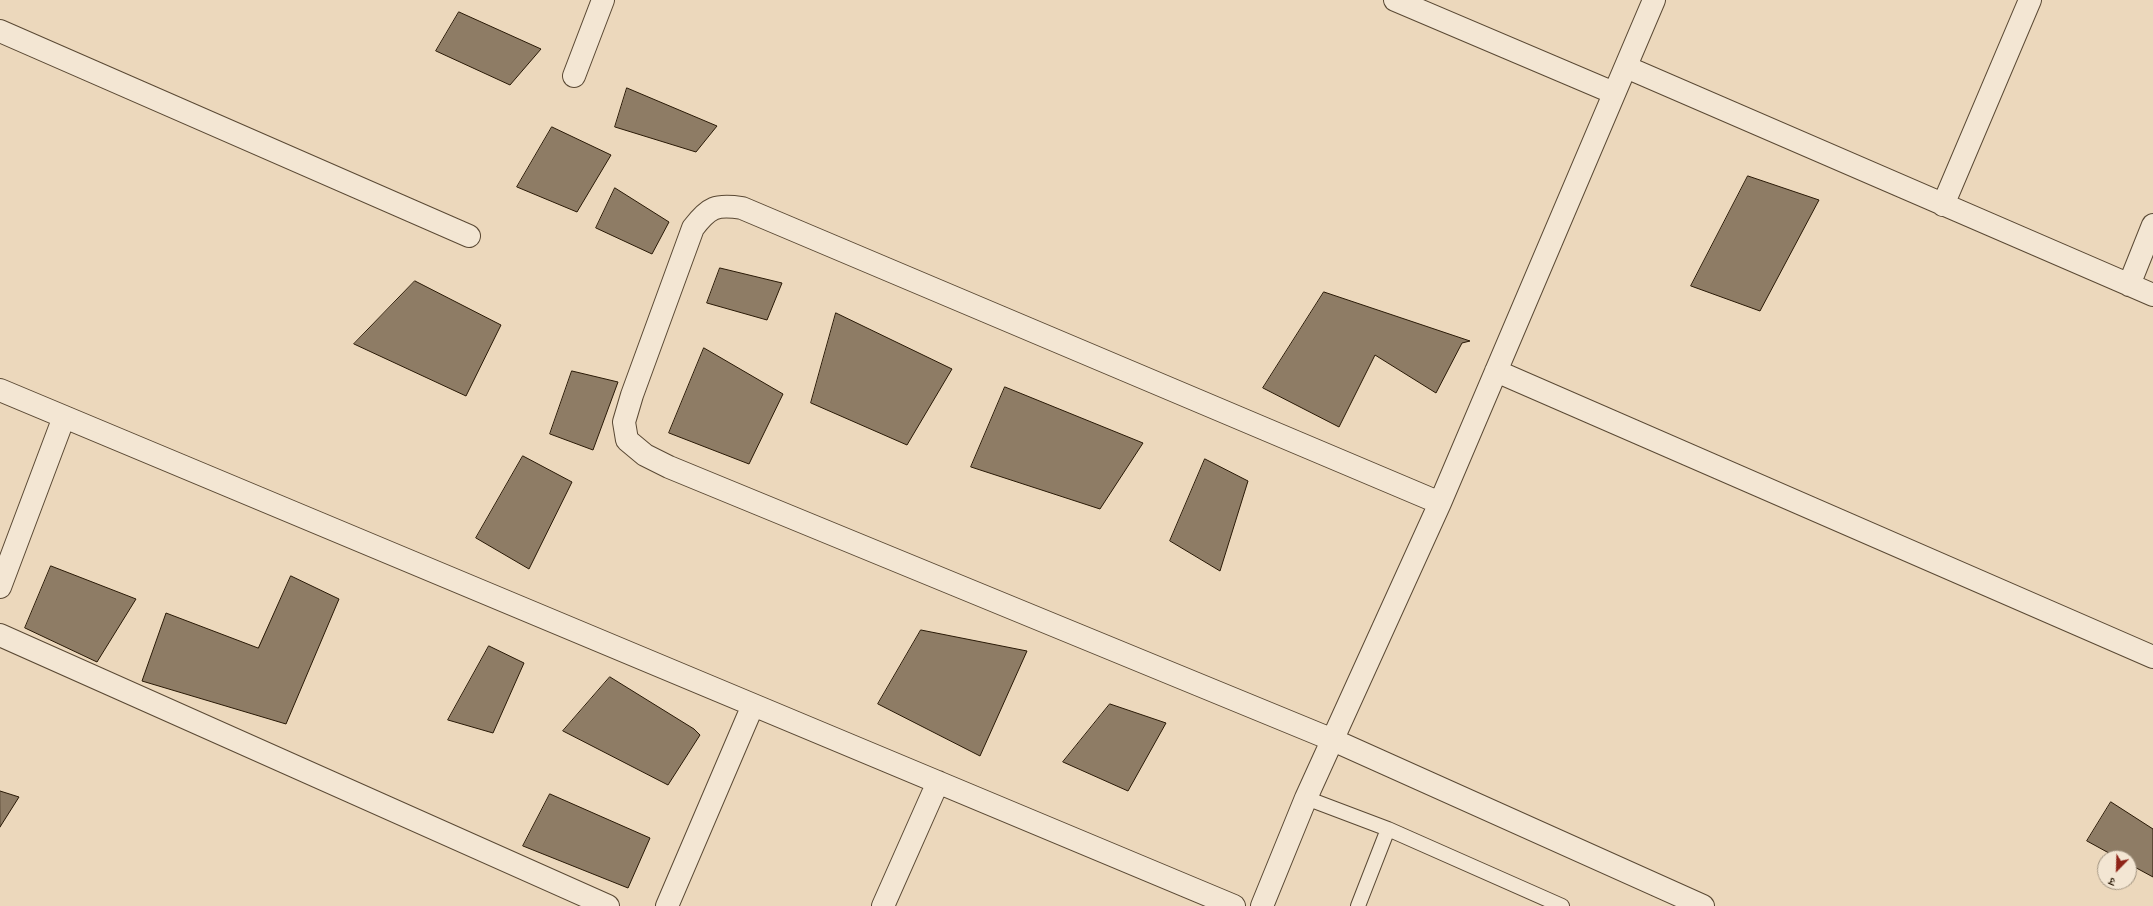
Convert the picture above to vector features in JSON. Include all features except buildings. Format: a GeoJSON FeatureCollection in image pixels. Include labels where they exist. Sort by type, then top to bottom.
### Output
{"type":"FeatureCollection","features":[{"type":"Feature","properties":{"kind":"street"},"geometry":{"type":"LineString","coordinates":[[574,76],[603,0]]}},
{"type":"Feature","properties":{"kind":"street"},"geometry":{"type":"LineString","coordinates":[[1395,0],[1614,93]]}},
{"type":"Feature","properties":{"kind":"street"},"geometry":{"type":"LineString","coordinates":[[1262,906],[1306,798],[1440,503],[1654,0]]}},
{"type":"Feature","properties":{"kind":"street"},"geometry":{"type":"LineString","coordinates":[[1943,205],[2030,0]]}},
{"type":"Feature","properties":{"kind":"street"},"geometry":{"type":"LineString","coordinates":[[0,32],[468,236]]}},
{"type":"Feature","properties":{"kind":"street"},"geometry":{"type":"LineString","coordinates":[[1626,67],[2153,295]]}},
{"type":"Feature","properties":{"kind":"street"},"geometry":{"type":"LineString","coordinates":[[1440,503],[742,208],[726,205],[714,207],[704,214],[694,228],[632,395],[624,422],[627,440],[645,455],[669,467],[1332,740],[1703,906]]}},
{"type":"Feature","properties":{"kind":"street"},"geometry":{"type":"LineString","coordinates":[[2129,285],[2153,225]]}},
{"type":"Feature","properties":{"kind":"street"},"geometry":{"type":"LineString","coordinates":[[1496,371],[2153,657]]}},
{"type":"Feature","properties":{"kind":"street"},"geometry":{"type":"LineString","coordinates":[[0,390],[1234,906]]}},
{"type":"Feature","properties":{"kind":"street"},"geometry":{"type":"LineString","coordinates":[[0,587],[64,417]]}},
{"type":"Feature","properties":{"kind":"street"},"geometry":{"type":"LineString","coordinates":[[0,635],[608,906]]}},
{"type":"Feature","properties":{"kind":"street"},"geometry":{"type":"LineString","coordinates":[[667,906],[753,705]]}},
{"type":"Feature","properties":{"kind":"street"},"geometry":{"type":"LineString","coordinates":[[883,906],[938,782]]}},
{"type":"Feature","properties":{"kind":"lane"},"geometry":{"type":"LineString","coordinates":[[1306,798],[1388,829],[1562,906]]}},
{"type":"Feature","properties":{"kind":"lane"},"geometry":{"type":"LineString","coordinates":[[1358,906],[1388,829]]}}]}
